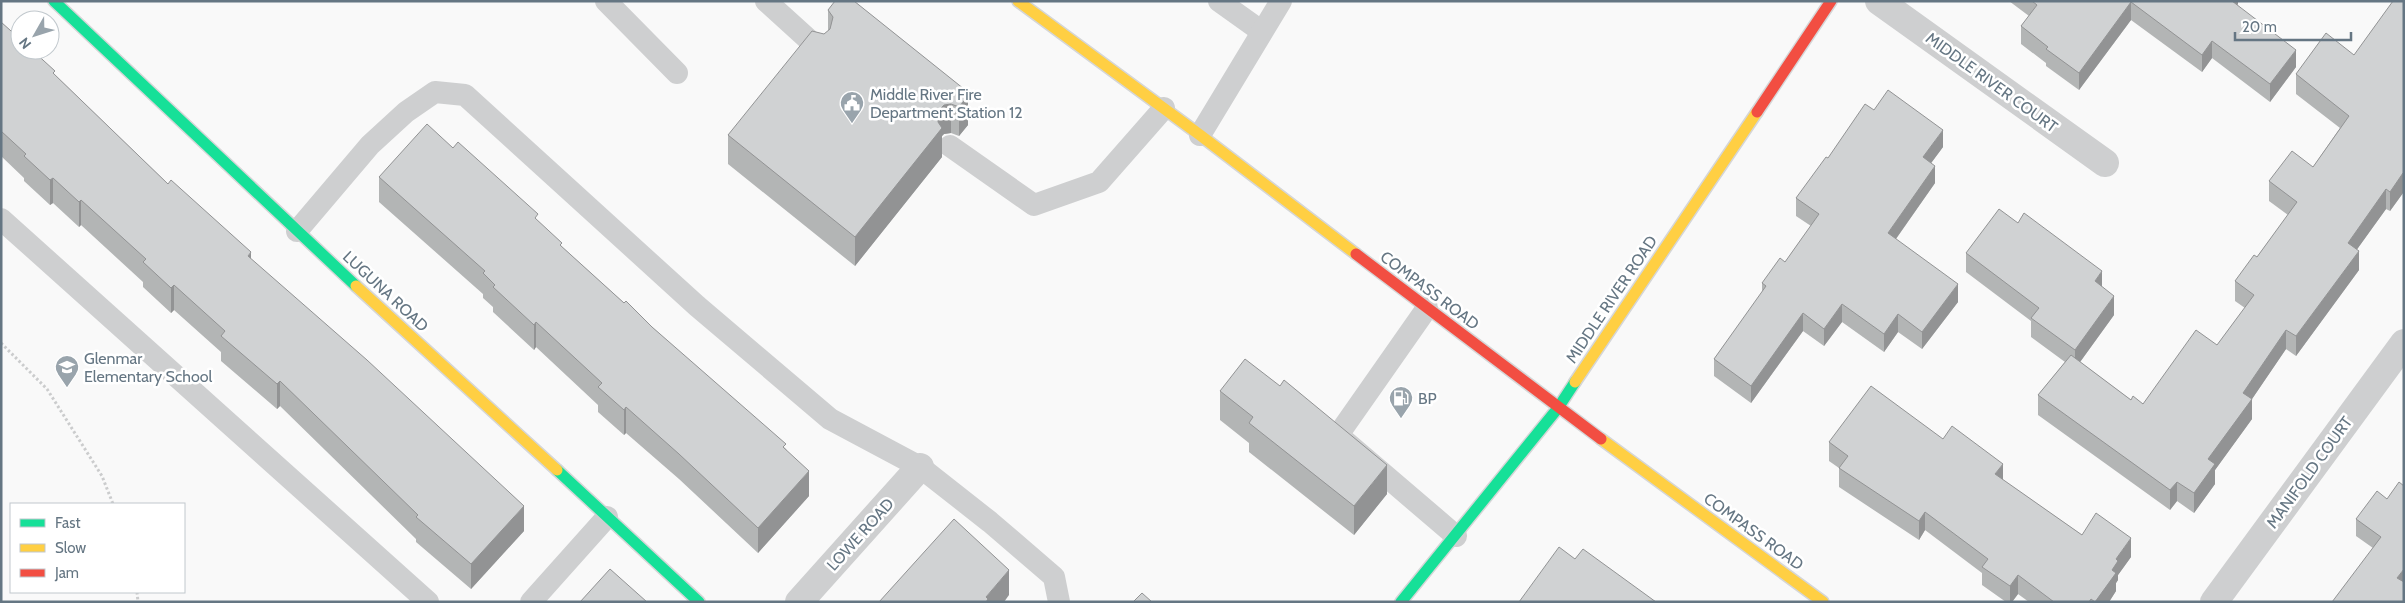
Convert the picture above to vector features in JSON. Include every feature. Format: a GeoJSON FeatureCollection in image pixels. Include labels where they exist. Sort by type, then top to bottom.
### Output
{"type":"FeatureCollection","features":[{"type":"Feature","properties":{"kind":"street","name":"LUGUNA ROAD"},"geometry":{"type":"LineString","coordinates":[[54,1],[297,231],[699,602]]}},
{"type":"Feature","properties":{"kind":"street","name":"COMPASS ROAD"},"geometry":{"type":"LineString","coordinates":[[1018,1],[1200,135],[1558,408],[1823,602]]}},
{"type":"Feature","properties":{"kind":"street","name":"MIDDLE RIVER ROAD"},"geometry":{"type":"LineString","coordinates":[[1401,602],[1558,408],[1831,1]]}},
{"type":"Feature","properties":{"kind":"street","name":"MIDDLE RIVER COURT"},"geometry":{"type":"LineString","coordinates":[[1879,1],[2105,164]]}},
{"type":"Feature","properties":{"kind":"street","name":"MANIFOLD COURT"},"geometry":{"type":"LineString","coordinates":[[2214,602],[2404,343]]}},
{"type":"Feature","properties":{"kind":"street","name":"LOWE ROAD"},"geometry":{"type":"LineString","coordinates":[[799,602],[920,467]]}},
{"type":"Feature","properties":{"kind":"lane"},"geometry":{"type":"LineString","coordinates":[[606,1],[677,73]]}},
{"type":"Feature","properties":{"kind":"lane"},"geometry":{"type":"LineString","coordinates":[[766,1],[820,50]]}},
{"type":"Feature","properties":{"kind":"lane"},"geometry":{"type":"LineString","coordinates":[[1219,1],[1261,31]]}},
{"type":"Feature","properties":{"kind":"lane"},"geometry":{"type":"LineString","coordinates":[[1200,135],[1261,31],[1281,1]]}},
{"type":"Feature","properties":{"kind":"lane"},"geometry":{"type":"LineString","coordinates":[[297,231],[370,145],[406,112],[435,92],[465,95],[697,306],[830,419],[920,467],[1054,577],[1059,602]]}},
{"type":"Feature","properties":{"kind":"lane"},"geometry":{"type":"LineString","coordinates":[[950,146],[1034,205],[1099,182],[1164,108]]}},
{"type":"Feature","properties":{"kind":"lane"},"geometry":{"type":"LineString","coordinates":[[1,219],[428,602]]}},
{"type":"Feature","properties":{"kind":"lane"},"geometry":{"type":"LineString","coordinates":[[1427,308],[1338,435],[1456,536]]}},
{"type":"Feature","properties":{"kind":"lane"},"geometry":{"type":"LineString","coordinates":[[531,602],[607,517]]}},
{"type":"Feature","properties":{"kind":"path"},"geometry":{"type":"LineString","coordinates":[[1,343],[47,389],[102,476],[113,503]]}},
{"type":"Feature","properties":{"kind":"building"},"geometry":{"type":"Polygon","coordinates":[[[835,1],[854,1],[964,89],[961,92],[968,96],[959,107],[951,104],[944,105],[939,110],[938,122],[942,128],[855,237],[728,135],[812,31],[824,34],[830,29],[833,17],[828,10],[835,1]]]}},
{"type":"Feature","properties":{"kind":"building"},"geometry":{"type":"Polygon","coordinates":[[[2032,1],[2232,1],[2296,50],[2270,84],[2212,41],[2202,55],[2131,2],[2079,73],[2046,49],[2048,47],[2021,26],[2037,5],[2032,1]]]}},
{"type":"Feature","properties":{"kind":"building"},"geometry":{"type":"Polygon","coordinates":[[[2393,1],[2404,1],[2404,174],[2390,192],[2386,189],[2348,243],[2359,251],[2296,336],[2286,330],[2243,393],[2252,399],[2208,459],[2215,464],[2194,493],[2177,482],[2170,490],[2038,395],[2071,355],[2131,400],[2133,396],[2143,404],[2196,330],[2217,345],[2254,295],[2235,281],[2254,255],[2257,257],[2297,202],[2269,181],[2292,151],[2313,167],[2349,116],[2296,74],[2326,33],[2354,55],[2393,1]]]}},
{"type":"Feature","properties":{"kind":"building"},"geometry":{"type":"Polygon","coordinates":[[[1,22],[10,30],[10,60],[43,60],[55,71],[53,73],[168,184],[171,180],[251,252],[248,256],[367,360],[524,506],[471,564],[416,517],[418,515],[280,381],[277,384],[221,336],[225,331],[174,285],[171,288],[143,262],[146,259],[81,200],[79,202],[53,178],[50,180],[1,131],[1,22]]]}},
{"type":"Feature","properties":{"kind":"building"},"geometry":{"type":"Polygon","coordinates":[[[1888,90],[1943,130],[1923,157],[1935,166],[1888,233],[1958,284],[1922,332],[1898,314],[1884,334],[1842,304],[1824,329],[1803,313],[1751,386],[1714,359],[1766,286],[1762,283],[1780,258],[1785,262],[1819,214],[1796,198],[1826,157],[1828,158],[1865,104],[1874,110],[1888,90]]]}},
{"type":"Feature","properties":{"kind":"building"},"geometry":{"type":"Polygon","coordinates":[[[427,124],[453,148],[458,142],[538,214],[535,218],[562,243],[560,245],[624,303],[626,301],[652,327],[786,444],[783,447],[809,471],[758,528],[626,407],[624,410],[598,387],[602,383],[536,322],[534,325],[493,287],[495,285],[483,273],[485,271],[379,177],[427,124]]]}},
{"type":"Feature","properties":{"kind":"building"},"geometry":{"type":"Polygon","coordinates":[[[1999,209],[2018,223],[2024,213],[2102,271],[2095,281],[2114,296],[2075,350],[2031,318],[2039,308],[1966,253],[1999,209]]]}},
{"type":"Feature","properties":{"kind":"building"},"geometry":{"type":"Polygon","coordinates":[[[1245,359],[1280,386],[1284,380],[1387,465],[1354,506],[1249,423],[1253,417],[1220,391],[1245,359]]]}},
{"type":"Feature","properties":{"kind":"building"},"geometry":{"type":"Polygon","coordinates":[[[1871,386],[1943,439],[1952,426],[2003,464],[1995,474],[2082,535],[2096,513],[2131,538],[2116,559],[2118,561],[2112,570],[2116,573],[2095,602],[2091,599],[2089,602],[2054,602],[2018,575],[2010,586],[1982,567],[1988,559],[1925,512],[1919,521],[1839,468],[1848,456],[1829,442],[1871,386]]]}},
{"type":"Feature","properties":{"kind":"building"},"geometry":{"type":"Polygon","coordinates":[[[2399,482],[2404,486],[2404,569],[2397,578],[2404,582],[2404,602],[2332,602],[2381,537],[2356,519],[2377,491],[2387,499],[2399,482]]]}},
{"type":"Feature","properties":{"kind":"building"},"geometry":{"type":"Polygon","coordinates":[[[954,519],[1009,570],[986,597],[988,599],[986,602],[879,602],[954,519]]]}},
{"type":"Feature","properties":{"kind":"building"},"geometry":{"type":"Polygon","coordinates":[[[1559,547],[1575,559],[1583,549],[1656,602],[1519,602],[1559,547]]]}},
{"type":"Feature","properties":{"kind":"building"},"geometry":{"type":"Polygon","coordinates":[[[610,569],[647,602],[580,602],[610,569]]]}},
{"type":"Feature","properties":{"kind":"building"},"geometry":{"type":"Polygon","coordinates":[[[1142,593],[1152,602],[1133,602],[1142,593]]]}},
{"type":"Feature","properties":{"kind":"traffic: fast"},"geometry":{"type":"LineString","coordinates":[[54,1],[356,286]]}},
{"type":"Feature","properties":{"kind":"traffic: fast"},"geometry":{"type":"LineString","coordinates":[[1401,602],[1558,408],[1575,382]]}},
{"type":"Feature","properties":{"kind":"traffic: fast"},"geometry":{"type":"LineString","coordinates":[[557,470],[699,602]]}},
{"type":"Feature","properties":{"kind":"traffic: slow"},"geometry":{"type":"LineString","coordinates":[[1018,1],[1200,135],[1356,254]]}},
{"type":"Feature","properties":{"kind":"traffic: slow"},"geometry":{"type":"LineString","coordinates":[[1575,382],[1757,112]]}},
{"type":"Feature","properties":{"kind":"traffic: slow"},"geometry":{"type":"LineString","coordinates":[[356,286],[557,470]]}},
{"type":"Feature","properties":{"kind":"traffic: slow"},"geometry":{"type":"LineString","coordinates":[[1601,439],[1823,602]]}},
{"type":"Feature","properties":{"kind":"traffic: jam"},"geometry":{"type":"LineString","coordinates":[[1757,112],[1831,1]]}},
{"type":"Feature","properties":{"kind":"traffic: jam"},"geometry":{"type":"LineString","coordinates":[[1356,254],[1601,439]]}},
{"type":"Feature","properties":{"kind":"place","name":"Middle River Fire Department Station 12"},"geometry":{"type":"Point","coordinates":[852,124]}},
{"type":"Feature","properties":{"kind":"place","name":"Glenmar Elementary School"},"geometry":{"type":"Point","coordinates":[67,388]}},
{"type":"Feature","properties":{"kind":"place","name":"BP"},"geometry":{"type":"Point","coordinates":[1401,419]}}]}
